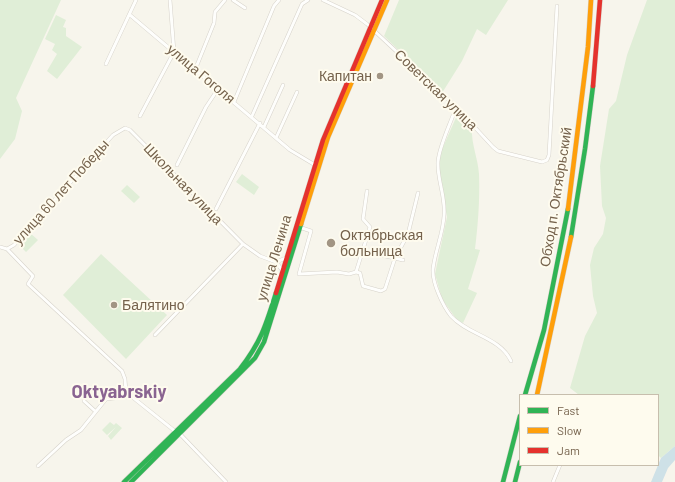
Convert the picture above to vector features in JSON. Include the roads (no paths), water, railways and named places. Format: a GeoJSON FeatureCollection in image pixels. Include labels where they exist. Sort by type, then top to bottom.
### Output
{"type":"FeatureCollection","features":[{"type":"Feature","properties":{"kind":"main road","name":"улица Ленина"},"geometry":{"type":"LineString","coordinates":[[124,482],[245,369],[259,352],[269,331],[299,227],[328,137],[372,29],[382,0]]}},
{"type":"Feature","properties":{"kind":"main road","name":"улица Ленина"},"geometry":{"type":"LineString","coordinates":[[131,482],[240,369],[251,355],[264,330],[315,165],[334,111],[387,0]]}},
{"type":"Feature","properties":{"kind":"main road","name":"Обход п. Октябрьский"},"geometry":{"type":"LineString","coordinates":[[525,394],[544,330],[571,192],[588,47],[591,0]]}},
{"type":"Feature","properties":{"kind":"main road","name":"Обход п. Октябрьский"},"geometry":{"type":"LineString","coordinates":[[537,394],[553,332],[579,195],[598,44],[600,0]]}},
{"type":"Feature","properties":{"kind":"main road"},"geometry":{"type":"LineString","coordinates":[[503,482],[519,420]]}},
{"type":"Feature","properties":{"kind":"main road"},"geometry":{"type":"LineString","coordinates":[[515,482],[519,466]]}},
{"type":"Feature","properties":{"kind":"street"},"geometry":{"type":"LineString","coordinates":[[106,64],[136,0]]}},
{"type":"Feature","properties":{"kind":"street"},"geometry":{"type":"LineString","coordinates":[[140,116],[174,52],[170,0]]}},
{"type":"Feature","properties":{"kind":"street"},"geometry":{"type":"LineString","coordinates":[[196,70],[214,23],[215,12],[225,0]]}},
{"type":"Feature","properties":{"kind":"street"},"geometry":{"type":"LineString","coordinates":[[233,0],[245,8]]}},
{"type":"Feature","properties":{"kind":"street"},"geometry":{"type":"LineString","coordinates":[[234,102],[274,6],[279,0]]}},
{"type":"Feature","properties":{"kind":"street"},"geometry":{"type":"LineString","coordinates":[[252,116],[301,2],[308,0]]}},
{"type":"Feature","properties":{"kind":"street","name":"Советская улица"},"geometry":{"type":"LineString","coordinates":[[323,0],[354,15],[372,29],[456,107],[498,151],[536,161],[545,160],[548,158],[557,6]]}},
{"type":"Feature","properties":{"kind":"street","name":"улица Гоголя"},"geometry":{"type":"LineString","coordinates":[[130,15],[252,116],[276,138],[299,156],[315,165]]}},
{"type":"Feature","properties":{"kind":"street"},"geometry":{"type":"LineString","coordinates":[[264,127],[283,86]]}},
{"type":"Feature","properties":{"kind":"street"},"geometry":{"type":"LineString","coordinates":[[177,165],[206,107],[218,89]]}},
{"type":"Feature","properties":{"kind":"street"},"geometry":{"type":"LineString","coordinates":[[276,138],[297,92]]}},
{"type":"Feature","properties":{"kind":"street"},"geometry":{"type":"LineString","coordinates":[[456,107],[438,156],[438,169],[444,214],[433,271],[434,276],[444,306],[460,325],[492,342],[506,352],[511,360]]}},
{"type":"Feature","properties":{"kind":"street"},"geometry":{"type":"LineString","coordinates":[[216,209],[260,123]]}},
{"type":"Feature","properties":{"kind":"street","name":"Школьная улица"},"geometry":{"type":"LineString","coordinates":[[121,129],[130,130],[242,244],[260,256],[276,262]]}},
{"type":"Feature","properties":{"kind":"street","name":"улица 60 лет Победы"},"geometry":{"type":"LineString","coordinates":[[0,247],[7,249],[14,245],[113,135],[121,129]]}},
{"type":"Feature","properties":{"kind":"street"},"geometry":{"type":"LineString","coordinates":[[356,272],[370,227],[363,219],[367,191]]}},
{"type":"Feature","properties":{"kind":"street"},"geometry":{"type":"LineString","coordinates":[[299,227],[311,231],[299,274],[337,272],[349,274],[356,272],[360,273],[363,286],[384,291],[395,258],[408,234],[418,193]]}},
{"type":"Feature","properties":{"kind":"street"},"geometry":{"type":"LineString","coordinates":[[155,336],[242,244]]}},
{"type":"Feature","properties":{"kind":"street"},"geometry":{"type":"LineString","coordinates":[[7,249],[33,276],[28,284],[122,371],[125,379],[126,392],[178,433],[226,482]]}},
{"type":"Feature","properties":{"kind":"street"},"geometry":{"type":"LineString","coordinates":[[363,251],[403,260]]}},
{"type":"Feature","properties":{"kind":"street"},"geometry":{"type":"LineString","coordinates":[[282,271],[276,262],[286,258]]}},
{"type":"Feature","properties":{"kind":"street"},"geometry":{"type":"LineString","coordinates":[[38,466],[66,440],[81,430],[106,399],[115,398],[126,392]]}},
{"type":"Feature","properties":{"kind":"street"},"geometry":{"type":"LineString","coordinates":[[84,401],[95,411]]}},
{"type":"Feature","properties":{"kind":"street"},"geometry":{"type":"LineString","coordinates":[[553,482],[560,466]]}},
{"type":"Feature","properties":{"kind":"street"},"geometry":{"type":"LineString","coordinates":[[218,482],[222,478]]}},
{"type":"Feature","properties":{"kind":"place","name":"Капитан"},"geometry":{"type":"Point","coordinates":[380,76]}},
{"type":"Feature","properties":{"kind":"place","name":"Октябрьская больница"},"geometry":{"type":"Point","coordinates":[331,243]}},
{"type":"Feature","properties":{"kind":"place","name":"Балятино"},"geometry":{"type":"Point","coordinates":[114,305]}},
{"type":"Feature","properties":{"kind":"district","name":"Oktyabrskiy"},"geometry":{"type":"Point","coordinates":[119,392]}}]}
